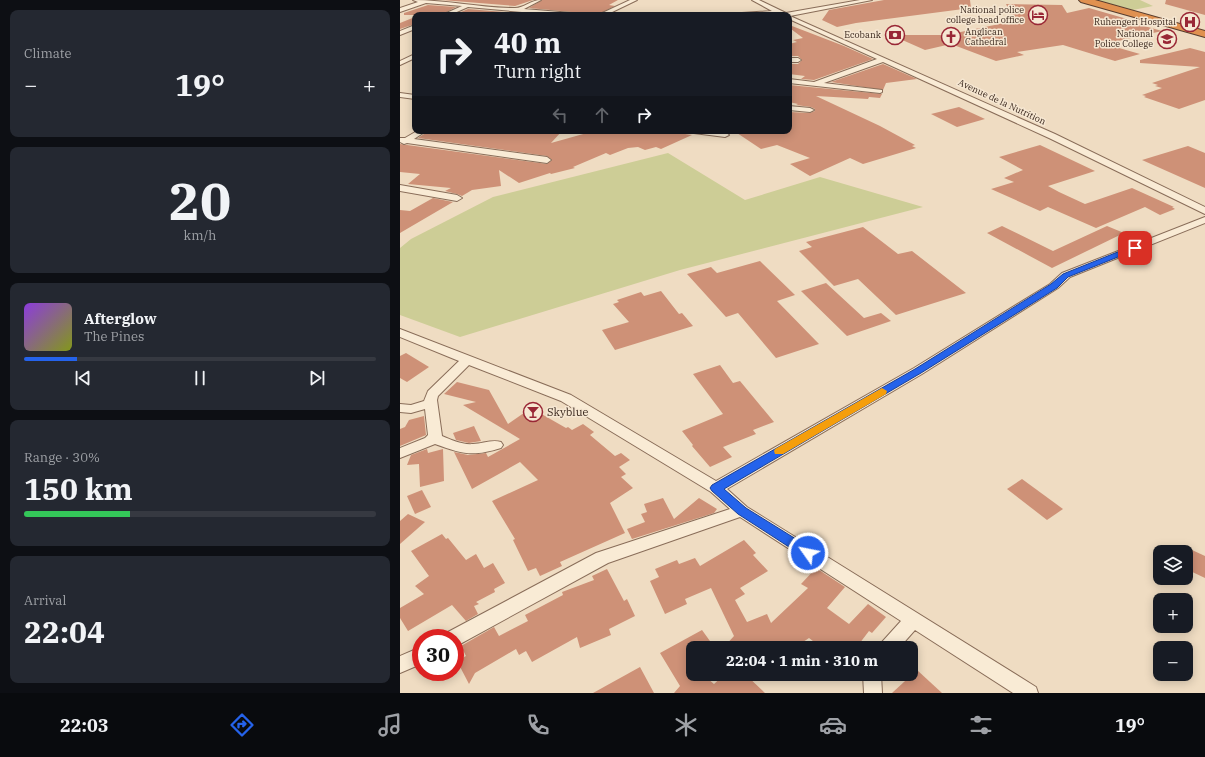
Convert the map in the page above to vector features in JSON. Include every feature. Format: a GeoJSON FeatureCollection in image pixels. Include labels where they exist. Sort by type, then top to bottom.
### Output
{"type":"FeatureCollection","features":[{"type":"Feature","properties":{"kind":"highway"},"geometry":{"type":"LineString","coordinates":[[1084,0],[1205,34]]}},
{"type":"Feature","properties":{"kind":"street"},"geometry":{"type":"LineString","coordinates":[[416,0],[528,12]]}},
{"type":"Feature","properties":{"kind":"street"},"geometry":{"type":"LineString","coordinates":[[400,10],[425,0]]}},
{"type":"Feature","properties":{"kind":"street"},"geometry":{"type":"LineString","coordinates":[[452,12],[482,0]]}},
{"type":"Feature","properties":{"kind":"street"},"geometry":{"type":"LineString","coordinates":[[514,11],[538,0]]}},
{"type":"Feature","properties":{"kind":"street"},"geometry":{"type":"LineString","coordinates":[[608,12],[634,0]]}},
{"type":"Feature","properties":{"kind":"street"},"geometry":{"type":"LineString","coordinates":[[755,0],[778,12]]}},
{"type":"Feature","properties":{"kind":"street"},"geometry":{"type":"LineString","coordinates":[[792,14],[869,0]]}},
{"type":"Feature","properties":{"kind":"street","name":"Avenue de la Nutrition"},"geometry":{"type":"LineString","coordinates":[[792,18],[1052,136],[1205,211]]}},
{"type":"Feature","properties":{"kind":"street"},"geometry":{"type":"LineString","coordinates":[[400,33],[412,28]]}},
{"type":"Feature","properties":{"kind":"street"},"geometry":{"type":"LineString","coordinates":[[400,63],[412,57]]}},
{"type":"Feature","properties":{"kind":"street"},"geometry":{"type":"LineString","coordinates":[[814,84],[884,59]]}},
{"type":"Feature","properties":{"kind":"street"},"geometry":{"type":"LineString","coordinates":[[792,60],[798,60]]}},
{"type":"Feature","properties":{"kind":"street"},"geometry":{"type":"LineString","coordinates":[[792,81],[880,91]]}},
{"type":"Feature","properties":{"kind":"street"},"geometry":{"type":"LineString","coordinates":[[400,95],[412,97]]}},
{"type":"Feature","properties":{"kind":"street"},"geometry":{"type":"LineString","coordinates":[[792,108],[810,110]]}},
{"type":"Feature","properties":{"kind":"street"},"geometry":{"type":"LineString","coordinates":[[402,142],[417,134]]}},
{"type":"Feature","properties":{"kind":"street"},"geometry":{"type":"LineString","coordinates":[[717,134],[725,135]]}},
{"type":"Feature","properties":{"kind":"street"},"geometry":{"type":"LineString","coordinates":[[402,142],[547,160]]}},
{"type":"Feature","properties":{"kind":"street"},"geometry":{"type":"LineString","coordinates":[[400,188],[458,198]]}},
{"type":"Feature","properties":{"kind":"street"},"geometry":{"type":"LineString","coordinates":[[716,488],[918,371],[1054,286],[1066,276],[1205,220]]}},
{"type":"Feature","properties":{"kind":"street"},"geometry":{"type":"LineString","coordinates":[[400,332],[566,398],[716,488],[742,511],[1029,693]]}},
{"type":"Feature","properties":{"kind":"street"},"geometry":{"type":"LineString","coordinates":[[400,453],[430,441],[436,436],[430,404],[433,394],[468,359]]}},
{"type":"Feature","properties":{"kind":"street"},"geometry":{"type":"LineString","coordinates":[[400,408],[411,409],[430,404]]}},
{"type":"Feature","properties":{"kind":"street"},"geometry":{"type":"LineString","coordinates":[[433,438],[461,449],[477,450],[496,445]]}},
{"type":"Feature","properties":{"kind":"street"},"geometry":{"type":"LineString","coordinates":[[464,633],[602,558],[742,511]]}},
{"type":"Feature","properties":{"kind":"street"},"geometry":{"type":"LineString","coordinates":[[894,641],[912,620]]}},
{"type":"Feature","properties":{"kind":"street"},"geometry":{"type":"LineString","coordinates":[[400,665],[412,659]]}},
{"type":"Feature","properties":{"kind":"street"},"geometry":{"type":"LineString","coordinates":[[872,681],[873,693]]}},
{"type":"Feature","properties":{"kind":"green space"},"geometry":{"type":"Polygon","coordinates":[[[1097,0],[1140,0],[1153,6],[1133,10],[1097,0]]]}},
{"type":"Feature","properties":{"kind":"green space"},"geometry":{"type":"Polygon","coordinates":[[[668,153],[745,200],[820,177],[923,207],[680,270],[460,337],[400,315],[400,248],[411,239],[493,197],[668,153]]]}},
{"type":"Feature","properties":{"kind":"building"},"geometry":{"type":"Polygon","coordinates":[[[442,0],[533,0],[515,6],[442,0]]]}},
{"type":"Feature","properties":{"kind":"building"},"geometry":{"type":"Polygon","coordinates":[[[542,0],[618,0],[609,5],[615,6],[603,12],[572,12],[529,8],[542,0]]]}},
{"type":"Feature","properties":{"kind":"building"},"geometry":{"type":"Polygon","coordinates":[[[884,0],[970,0],[971,8],[856,23],[837,27],[822,20],[829,10],[884,0]]]}},
{"type":"Feature","properties":{"kind":"building"},"geometry":{"type":"Polygon","coordinates":[[[1166,0],[1205,0],[1205,15],[1165,4],[1166,0]]]}},
{"type":"Feature","properties":{"kind":"building"},"geometry":{"type":"Polygon","coordinates":[[[1006,4],[1062,5],[1067,13],[1089,8],[1127,19],[1123,20],[1162,31],[1105,44],[1140,54],[1115,61],[1063,45],[1017,52],[1024,55],[996,61],[951,44],[925,50],[891,35],[946,35],[1014,21],[1006,4]]]}},
{"type":"Feature","properties":{"kind":"building"},"geometry":{"type":"Polygon","coordinates":[[[428,5],[456,7],[447,12],[412,12],[412,15],[404,15],[404,13],[428,5]]]}},
{"type":"Feature","properties":{"kind":"building"},"geometry":{"type":"Polygon","coordinates":[[[468,9],[504,12],[461,12],[468,9]]]}},
{"type":"Feature","properties":{"kind":"building"},"geometry":{"type":"Polygon","coordinates":[[[412,18],[412,25],[400,29],[400,23],[412,18]]]}},
{"type":"Feature","properties":{"kind":"building"},"geometry":{"type":"Polygon","coordinates":[[[792,26],[873,59],[814,80],[801,79],[805,76],[792,74],[792,64],[798,64],[802,60],[798,56],[792,56],[792,43],[797,42],[793,40],[803,38],[792,30],[792,26]]]}},
{"type":"Feature","properties":{"kind":"building"},"geometry":{"type":"Polygon","coordinates":[[[1190,48],[1205,52],[1205,100],[1179,109],[1144,97],[1146,96],[1142,95],[1162,88],[1155,86],[1158,85],[1152,83],[1200,67],[1140,63],[1140,60],[1190,48]]]}},
{"type":"Feature","properties":{"kind":"building"},"geometry":{"type":"Polygon","coordinates":[[[883,64],[917,79],[886,83],[883,90],[831,82],[883,64]]]}},
{"type":"Feature","properties":{"kind":"building"},"geometry":{"type":"Polygon","coordinates":[[[792,85],[882,94],[880,98],[869,97],[868,99],[816,96],[880,126],[915,145],[912,146],[916,148],[863,164],[850,158],[810,176],[790,164],[810,158],[777,145],[761,149],[738,134],[792,134],[792,112],[810,113],[815,111],[815,109],[811,107],[796,105],[798,104],[792,103],[792,85]]]}},
{"type":"Feature","properties":{"kind":"building"},"geometry":{"type":"Polygon","coordinates":[[[959,107],[985,119],[957,127],[931,114],[959,107]]]}},
{"type":"Feature","properties":{"kind":"building"},"geometry":{"type":"Polygon","coordinates":[[[424,134],[559,134],[551,143],[583,134],[692,135],[661,149],[656,147],[645,150],[638,147],[628,148],[610,155],[606,153],[573,167],[575,168],[550,173],[519,183],[499,170],[501,186],[472,190],[462,196],[445,191],[451,188],[408,184],[420,174],[400,172],[400,144],[547,164],[552,160],[547,156],[418,138],[424,134]]]}},
{"type":"Feature","properties":{"kind":"building"},"geometry":{"type":"Polygon","coordinates":[[[1040,145],[1095,171],[1048,186],[1059,192],[1085,204],[1132,188],[1174,207],[1172,207],[1175,209],[1160,215],[1145,207],[1096,228],[1048,207],[1040,211],[991,189],[1014,182],[1004,178],[1023,170],[999,157],[1040,145]]]}},
{"type":"Feature","properties":{"kind":"building"},"geometry":{"type":"Polygon","coordinates":[[[1188,146],[1205,153],[1205,188],[1142,160],[1188,146]]]}},
{"type":"Feature","properties":{"kind":"building"},"geometry":{"type":"Polygon","coordinates":[[[433,198],[453,202],[400,233],[400,210],[410,211],[433,198]]]}},
{"type":"Feature","properties":{"kind":"building"},"geometry":{"type":"Polygon","coordinates":[[[1002,226],[1053,251],[1107,226],[1124,233],[1052,268],[987,233],[1002,226]]]}},
{"type":"Feature","properties":{"kind":"building"},"geometry":{"type":"Polygon","coordinates":[[[863,227],[898,254],[912,251],[966,293],[896,315],[858,279],[834,286],[799,251],[812,247],[806,242],[863,227]]]}},
{"type":"Feature","properties":{"kind":"building"},"geometry":{"type":"Polygon","coordinates":[[[760,261],[795,295],[777,301],[819,344],[776,358],[738,313],[726,317],[687,274],[711,267],[717,273],[760,261]]]}},
{"type":"Feature","properties":{"kind":"building"},"geometry":{"type":"Polygon","coordinates":[[[826,283],[864,318],[881,313],[891,321],[847,336],[801,291],[826,283]]]}},
{"type":"Feature","properties":{"kind":"building"},"geometry":{"type":"Polygon","coordinates":[[[661,291],[679,314],[682,313],[693,326],[615,350],[602,330],[629,322],[613,304],[619,302],[617,300],[641,292],[644,296],[661,291]]]}},
{"type":"Feature","properties":{"kind":"building"},"geometry":{"type":"Polygon","coordinates":[[[406,353],[429,367],[407,382],[400,378],[400,356],[406,353]]]}},
{"type":"Feature","properties":{"kind":"building"},"geometry":{"type":"Polygon","coordinates":[[[720,365],[733,383],[740,381],[774,422],[753,430],[756,434],[723,447],[732,457],[710,467],[692,446],[693,445],[682,431],[723,414],[693,374],[720,365]]]}},
{"type":"Feature","properties":{"kind":"building"},"geometry":{"type":"Polygon","coordinates":[[[457,382],[489,390],[508,424],[531,408],[572,430],[583,424],[594,432],[590,435],[615,456],[621,453],[630,460],[619,467],[626,474],[621,477],[633,488],[610,503],[625,533],[560,562],[562,566],[540,576],[536,568],[528,571],[513,540],[515,539],[492,501],[538,480],[520,462],[472,489],[454,452],[468,455],[486,453],[488,457],[520,439],[463,405],[476,402],[444,394],[457,382]]]}},
{"type":"Feature","properties":{"kind":"building"},"geometry":{"type":"Polygon","coordinates":[[[424,416],[426,435],[400,446],[400,429],[405,427],[409,420],[424,416]]]}},
{"type":"Feature","properties":{"kind":"building"},"geometry":{"type":"Polygon","coordinates":[[[474,426],[481,441],[469,443],[456,440],[453,433],[474,426]]]}},
{"type":"Feature","properties":{"kind":"building"},"geometry":{"type":"Polygon","coordinates":[[[427,449],[428,453],[443,449],[444,481],[420,487],[419,464],[407,465],[411,455],[427,449]]]}},
{"type":"Feature","properties":{"kind":"building"},"geometry":{"type":"Polygon","coordinates":[[[1022,479],[1063,509],[1047,520],[1007,489],[1022,479]]]}},
{"type":"Feature","properties":{"kind":"building"},"geometry":{"type":"Polygon","coordinates":[[[422,490],[431,507],[415,514],[407,496],[422,490]]]}},
{"type":"Feature","properties":{"kind":"building"},"geometry":{"type":"Polygon","coordinates":[[[663,498],[674,519],[699,498],[717,509],[714,513],[632,539],[627,529],[645,522],[641,514],[647,512],[644,504],[663,498]]]}},
{"type":"Feature","properties":{"kind":"building"},"geometry":{"type":"Polygon","coordinates":[[[408,514],[425,522],[400,544],[400,521],[408,514]]]}},
{"type":"Feature","properties":{"kind":"building"},"geometry":{"type":"Polygon","coordinates":[[[442,534],[446,539],[448,538],[466,560],[476,554],[484,568],[493,563],[505,583],[494,589],[495,592],[476,602],[479,604],[474,606],[478,614],[466,621],[452,605],[408,631],[400,618],[400,608],[424,594],[415,586],[429,576],[411,551],[442,534]]]}},
{"type":"Feature","properties":{"kind":"building"},"geometry":{"type":"Polygon","coordinates":[[[744,540],[756,553],[753,555],[768,571],[740,588],[745,594],[735,600],[747,622],[767,614],[771,623],[808,588],[801,584],[816,568],[845,587],[827,608],[849,624],[868,604],[886,617],[872,633],[869,631],[861,641],[813,641],[809,638],[804,641],[729,641],[734,636],[711,588],[685,599],[687,604],[665,614],[650,581],[659,577],[655,569],[677,560],[679,564],[695,558],[700,566],[744,540]]]}},
{"type":"Feature","properties":{"kind":"building"},"geometry":{"type":"Polygon","coordinates":[[[1193,550],[1205,556],[1205,578],[1193,572],[1193,550]]]}},
{"type":"Feature","properties":{"kind":"building"},"geometry":{"type":"Polygon","coordinates":[[[607,569],[624,601],[627,599],[635,616],[609,629],[611,635],[580,648],[577,637],[532,662],[526,651],[519,655],[516,649],[475,673],[469,684],[464,674],[464,657],[466,656],[464,652],[464,644],[494,627],[499,636],[528,621],[525,615],[563,595],[562,592],[594,580],[592,576],[607,569]]]}},
{"type":"Feature","properties":{"kind":"building"},"geometry":{"type":"Polygon","coordinates":[[[702,630],[710,641],[686,641],[686,681],[710,681],[714,684],[717,681],[752,681],[765,693],[674,693],[680,686],[660,653],[702,630]]]}},
{"type":"Feature","properties":{"kind":"building"},"geometry":{"type":"Polygon","coordinates":[[[640,667],[654,693],[593,693],[640,667]]]}},
{"type":"Feature","properties":{"kind":"building"},"geometry":{"type":"Polygon","coordinates":[[[918,671],[942,693],[892,693],[905,681],[918,681],[918,671]]]}},
{"type":"Feature","properties":{"kind":"slow traffic"},"geometry":{"type":"LineString","coordinates":[[779,451],[882,391]]}},
{"type":"Feature","properties":{"kind":"place","name":"National police college head office"},"geometry":{"type":"Point","coordinates":[1038,15]}},
{"type":"Feature","properties":{"kind":"place","name":"Ruhengeri Hospital"},"geometry":{"type":"Point","coordinates":[1190,22]}},
{"type":"Feature","properties":{"kind":"place","name":"Ecobank"},"geometry":{"type":"Point","coordinates":[895,35]}},
{"type":"Feature","properties":{"kind":"place","name":"Anglican Cathedral"},"geometry":{"type":"Point","coordinates":[951,37]}},
{"type":"Feature","properties":{"kind":"place","name":"National Police College"},"geometry":{"type":"Point","coordinates":[1167,39]}},
{"type":"Feature","properties":{"kind":"place","name":"Skyblue"},"geometry":{"type":"Point","coordinates":[533,412]}},
{"type":"Feature","properties":{"kind":"route"},"geometry":{"type":"LineString","coordinates":[[808,553],[742,511],[716,488],[918,371],[1054,286],[1066,276],[1135,248]]}}]}
